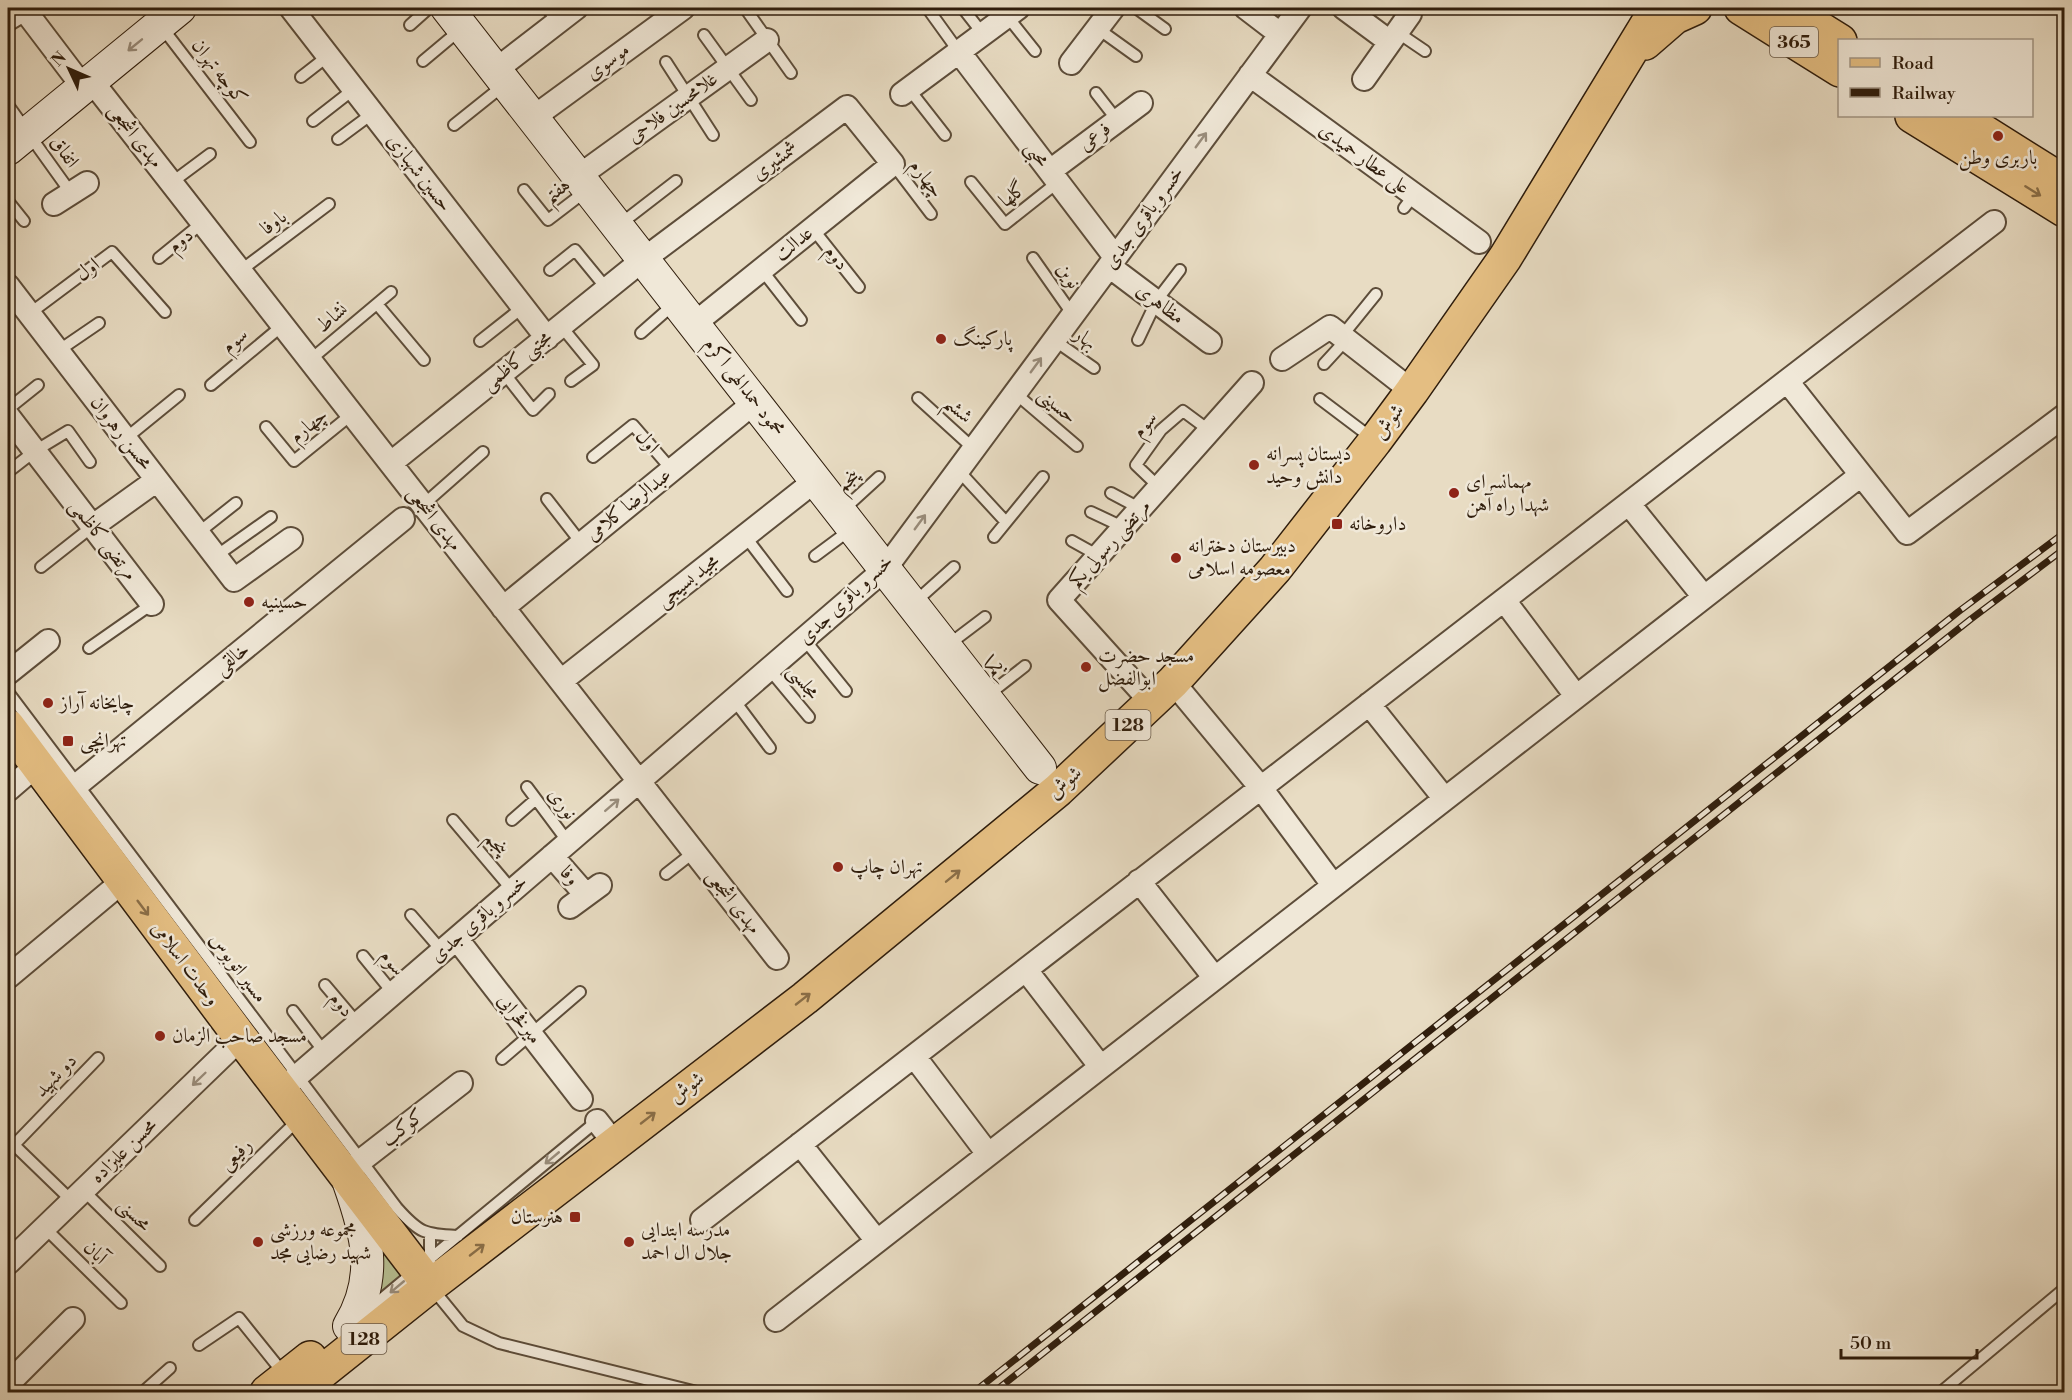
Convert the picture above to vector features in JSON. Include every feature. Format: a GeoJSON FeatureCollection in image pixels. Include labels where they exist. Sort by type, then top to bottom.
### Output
{"type":"FeatureCollection","features":[{"type":"Feature","properties":{"kind":"main road","name":"شوش"},"geometry":{"type":"LineString","coordinates":[[284,1387],[606,1132],[805,998],[1058,790],[1162,693],[1275,569],[1412,391],[1505,258],[1657,8]]}},
{"type":"Feature","properties":{"kind":"main road"},"geometry":{"type":"LineString","coordinates":[[1628,58],[1675,17],[1695,8]]}},
{"type":"Feature","properties":{"kind":"main road","name":"365"},"geometry":{"type":"LineString","coordinates":[[1786,8],[1838,40]]}},
{"type":"Feature","properties":{"kind":"main road","name":"365"},"geometry":{"type":"LineString","coordinates":[[1739,10],[1838,69]]}},
{"type":"Feature","properties":{"kind":"main road"},"geometry":{"type":"LineString","coordinates":[[1914,117],[2064,210]]}},
{"type":"Feature","properties":{"kind":"main road"},"geometry":{"type":"LineString","coordinates":[[1961,117],[2064,182]]}},
{"type":"Feature","properties":{"kind":"main road","name":"وحدت اسلامی"},"geometry":{"type":"LineString","coordinates":[[8,726],[37,765],[69,792],[123,881],[241,1038],[289,1083],[302,1116],[353,1167],[424,1278]]}},
{"type":"Feature","properties":{"kind":"main road","name":"128"},"geometry":{"type":"LineString","coordinates":[[284,1387],[349,1326]]}},
{"type":"Feature","properties":{"kind":"street","name":"حسین شهبازی"},"geometry":{"type":"LineString","coordinates":[[291,8],[523,307],[554,332]]}},
{"type":"Feature","properties":{"kind":"street"},"geometry":{"type":"LineString","coordinates":[[502,76],[552,15],[576,8]]}},
{"type":"Feature","properties":{"kind":"street","name":"موسوی"},"geometry":{"type":"LineString","coordinates":[[534,117],[683,8]]}},
{"type":"Feature","properties":{"kind":"street"},"geometry":{"type":"LineString","coordinates":[[1246,8],[1280,34]]}},
{"type":"Feature","properties":{"kind":"street","name":"خسرو باقری جدی"},"geometry":{"type":"LineString","coordinates":[[289,1083],[885,569],[1300,8]]}},
{"type":"Feature","properties":{"kind":"street"},"geometry":{"type":"LineString","coordinates":[[1344,8],[1399,29],[1364,80]]}},
{"type":"Feature","properties":{"kind":"street","name":"مهدی اشجعی"},"geometry":{"type":"LineString","coordinates":[[25,11],[171,183],[777,958]]}},
{"type":"Feature","properties":{"kind":"street","name":"محمود حمدالهی اکرم"},"geometry":{"type":"LineString","coordinates":[[449,12],[502,76],[1040,768]]}},
{"type":"Feature","properties":{"kind":"street"},"geometry":{"type":"LineString","coordinates":[[905,92],[983,34],[1005,12]]}},
{"type":"Feature","properties":{"kind":"street"},"geometry":{"type":"LineString","coordinates":[[1071,63],[1103,15]]}},
{"type":"Feature","properties":{"kind":"street"},"geometry":{"type":"LineString","coordinates":[[18,140],[170,16]]}},
{"type":"Feature","properties":{"kind":"street","name":"غلامحسین فلاحی"},"geometry":{"type":"LineString","coordinates":[[584,183],[690,96],[768,40]]}},
{"type":"Feature","properties":{"kind":"street","name":"محبی"},"geometry":{"type":"LineString","coordinates":[[959,52],[1054,176],[1112,261]]}},
{"type":"Feature","properties":{"kind":"street","name":"علی عطار حمیدی"},"geometry":{"type":"LineString","coordinates":[[1250,75],[1409,202],[1479,242]]}},
{"type":"Feature","properties":{"kind":"street","name":"فرعی"},"geometry":{"type":"LineString","coordinates":[[1054,176],[1117,120],[1141,103]]}},
{"type":"Feature","properties":{"kind":"street","name":"شمشیری"},"geometry":{"type":"LineString","coordinates":[[644,259],[847,107],[893,164]]}},
{"type":"Feature","properties":{"kind":"street","name":"عدالت"},"geometry":{"type":"LineString","coordinates":[[686,313],[762,270],[893,164]]}},
{"type":"Feature","properties":{"kind":"street"},"geometry":{"type":"LineString","coordinates":[[702,1220],[1994,222]]}},
{"type":"Feature","properties":{"kind":"street","name":"مجتبی کاظمی"},"geometry":{"type":"LineString","coordinates":[[391,463],[644,259]]}},
{"type":"Feature","properties":{"kind":"street","name":"مظاهری"},"geometry":{"type":"LineString","coordinates":[[1112,261],[1210,342]]}},
{"type":"Feature","properties":{"kind":"street","name":"محسن رهروان"},"geometry":{"type":"LineString","coordinates":[[8,286],[234,580],[291,538]]}},
{"type":"Feature","properties":{"kind":"street"},"geometry":{"type":"LineString","coordinates":[[1282,359],[1340,334],[1412,391]]}},
{"type":"Feature","properties":{"kind":"street"},"geometry":{"type":"LineString","coordinates":[[1787,381],[1907,533],[2064,416]]}},
{"type":"Feature","properties":{"kind":"street","name":"مرتضی رسولی یکم"},"geometry":{"type":"LineString","coordinates":[[1162,693],[1059,600],[1252,383]]}},
{"type":"Feature","properties":{"kind":"street","name":"عبدالرضا کلامی"},"geometry":{"type":"LineString","coordinates":[[503,608],[755,402]]}},
{"type":"Feature","properties":{"kind":"street","name":"مرتضی کاظمی"},"geometry":{"type":"LineString","coordinates":[[8,416],[152,604]]}},
{"type":"Feature","properties":{"kind":"street"},"geometry":{"type":"LineString","coordinates":[[776,1320],[1861,475]]}},
{"type":"Feature","properties":{"kind":"street"},"geometry":{"type":"LineString","coordinates":[[93,526],[157,480]]}},
{"type":"Feature","properties":{"kind":"street","name":"مجید بسیجی"},"geometry":{"type":"LineString","coordinates":[[561,681],[816,480]]}},
{"type":"Feature","properties":{"kind":"street"},"geometry":{"type":"LineString","coordinates":[[1629,504],[1704,597]]}},
{"type":"Feature","properties":{"kind":"street","name":"خالقی"},"geometry":{"type":"LineString","coordinates":[[69,792],[403,519]]}},
{"type":"Feature","properties":{"kind":"street"},"geometry":{"type":"LineString","coordinates":[[1504,600],[1576,696]]}},
{"type":"Feature","properties":{"kind":"street"},"geometry":{"type":"LineString","coordinates":[[8,673],[48,642]]}},
{"type":"Feature","properties":{"kind":"street"},"geometry":{"type":"LineString","coordinates":[[1162,693],[1261,788],[1333,885]]}},
{"type":"Feature","properties":{"kind":"street"},"geometry":{"type":"LineString","coordinates":[[1369,704],[1444,798]]}},
{"type":"Feature","properties":{"kind":"street"},"geometry":{"type":"LineString","coordinates":[[8,790],[37,765]]}},
{"type":"Feature","properties":{"kind":"street","name":"وفا"},"geometry":{"type":"LineString","coordinates":[[560,849],[586,896]]}},
{"type":"Feature","properties":{"kind":"street"},"geometry":{"type":"LineString","coordinates":[[8,977],[123,881]]}},
{"type":"Feature","properties":{"kind":"street"},"geometry":{"type":"LineString","coordinates":[[1140,881],[1214,977]]}},
{"type":"Feature","properties":{"kind":"street","name":"میرفخرایی"},"geometry":{"type":"LineString","coordinates":[[450,945],[530,1034],[581,1099]]}},
{"type":"Feature","properties":{"kind":"street"},"geometry":{"type":"LineString","coordinates":[[1026,969],[1100,1066]]}},
{"type":"Feature","properties":{"kind":"street","name":"محسن علیزاده"},"geometry":{"type":"LineString","coordinates":[[9,1260],[241,1038]]}},
{"type":"Feature","properties":{"kind":"street"},"geometry":{"type":"LineString","coordinates":[[914,1056],[988,1154]]}},
{"type":"Feature","properties":{"kind":"street","name":"کوکب"},"geometry":{"type":"LineString","coordinates":[[353,1167],[461,1083]]}},
{"type":"Feature","properties":{"kind":"street"},"geometry":{"type":"LineString","coordinates":[[800,1144],[877,1241]]}},
{"type":"Feature","properties":{"kind":"street"},"geometry":{"type":"LineString","coordinates":[[349,1326],[360,1309],[368,1274],[353,1167]]}},
{"type":"Feature","properties":{"kind":"street"},"geometry":{"type":"LineString","coordinates":[[8,1384],[73,1319]]}},
{"type":"Feature","properties":{"kind":"lane"},"geometry":{"type":"LineString","coordinates":[[745,8],[791,73]]}},
{"type":"Feature","properties":{"kind":"lane"},"geometry":{"type":"LineString","coordinates":[[1136,8],[1165,29]]}},
{"type":"Feature","properties":{"kind":"lane"},"geometry":{"type":"LineString","coordinates":[[928,9],[959,52]]}},
{"type":"Feature","properties":{"kind":"lane"},"geometry":{"type":"LineString","coordinates":[[8,26],[25,11]]}},
{"type":"Feature","properties":{"kind":"lane"},"geometry":{"type":"LineString","coordinates":[[965,11],[983,34]]}},
{"type":"Feature","properties":{"kind":"lane"},"geometry":{"type":"LineString","coordinates":[[410,25],[449,12]]}},
{"type":"Feature","properties":{"kind":"lane"},"geometry":{"type":"LineString","coordinates":[[423,61],[449,12]]}},
{"type":"Feature","properties":{"kind":"lane"},"geometry":{"type":"LineString","coordinates":[[1005,12],[1035,51]]}},
{"type":"Feature","properties":{"kind":"lane"},"geometry":{"type":"LineString","coordinates":[[1103,15],[1136,56]]}},
{"type":"Feature","properties":{"kind":"lane","name":"کوچه تهران"},"geometry":{"type":"LineString","coordinates":[[170,16],[250,142]]}},
{"type":"Feature","properties":{"kind":"lane"},"geometry":{"type":"LineString","coordinates":[[1399,29],[1425,51]]}},
{"type":"Feature","properties":{"kind":"lane"},"geometry":{"type":"LineString","coordinates":[[704,35],[751,100]]}},
{"type":"Feature","properties":{"kind":"lane"},"geometry":{"type":"LineString","coordinates":[[301,77],[328,56]]}},
{"type":"Feature","properties":{"kind":"lane"},"geometry":{"type":"LineString","coordinates":[[666,62],[713,135]]}},
{"type":"Feature","properties":{"kind":"lane"},"geometry":{"type":"LineString","coordinates":[[454,125],[502,76]]}},
{"type":"Feature","properties":{"kind":"lane"},"geometry":{"type":"LineString","coordinates":[[313,121],[354,89]]}},
{"type":"Feature","properties":{"kind":"lane"},"geometry":{"type":"LineString","coordinates":[[905,92],[945,135]]}},
{"type":"Feature","properties":{"kind":"lane"},"geometry":{"type":"LineString","coordinates":[[1096,93],[1117,120]]}},
{"type":"Feature","properties":{"kind":"lane","name":"اتفاق"},"geometry":{"type":"LineString","coordinates":[[8,105],[18,140],[71,193]]}},
{"type":"Feature","properties":{"kind":"lane"},"geometry":{"type":"LineString","coordinates":[[338,139],[372,113]]}},
{"type":"Feature","properties":{"kind":"lane"},"geometry":{"type":"LineString","coordinates":[[171,183],[210,154]]}},
{"type":"Feature","properties":{"kind":"lane","name":"چهارم"},"geometry":{"type":"LineString","coordinates":[[893,164],[931,214]]}},
{"type":"Feature","properties":{"kind":"lane","name":"گلها"},"geometry":{"type":"LineString","coordinates":[[971,182],[1005,224],[1054,176]]}},
{"type":"Feature","properties":{"kind":"lane"},"geometry":{"type":"LineString","coordinates":[[618,226],[676,181]]}},
{"type":"Feature","properties":{"kind":"lane","name":"هفتم"},"geometry":{"type":"LineString","coordinates":[[524,190],[548,220],[584,183]]}},
{"type":"Feature","properties":{"kind":"lane"},"geometry":{"type":"LineString","coordinates":[[8,201],[24,221]]}},
{"type":"Feature","properties":{"kind":"lane","name":"باوفا"},"geometry":{"type":"LineString","coordinates":[[240,271],[329,204]]}},
{"type":"Feature","properties":{"kind":"lane","name":"دوم"},"geometry":{"type":"LineString","coordinates":[[159,258],[202,223]]}},
{"type":"Feature","properties":{"kind":"lane","name":"دوم"},"geometry":{"type":"LineString","coordinates":[[813,229],[859,288]]}},
{"type":"Feature","properties":{"kind":"lane"},"geometry":{"type":"LineString","coordinates":[[550,270],[575,250],[607,289]]}},
{"type":"Feature","properties":{"kind":"lane","name":"اول"},"geometry":{"type":"LineString","coordinates":[[29,314],[112,252],[165,312]]}},
{"type":"Feature","properties":{"kind":"lane","name":"نوین"},"geometry":{"type":"LineString","coordinates":[[1033,258],[1073,315]]}},
{"type":"Feature","properties":{"kind":"lane"},"geometry":{"type":"LineString","coordinates":[[762,270],[801,320]]}},
{"type":"Feature","properties":{"kind":"lane"},"geometry":{"type":"LineString","coordinates":[[1138,340],[1157,300],[1180,270]]}},
{"type":"Feature","properties":{"kind":"lane","name":"نشاط"},"geometry":{"type":"LineString","coordinates":[[310,360],[391,292]]}},
{"type":"Feature","properties":{"kind":"lane"},"geometry":{"type":"LineString","coordinates":[[1324,364],[1340,334],[1376,294]]}},
{"type":"Feature","properties":{"kind":"lane","name":"نشاط"},"geometry":{"type":"LineString","coordinates":[[377,304],[424,360]]}},
{"type":"Feature","properties":{"kind":"lane"},"geometry":{"type":"LineString","coordinates":[[480,341],[523,307]]}},
{"type":"Feature","properties":{"kind":"lane"},"geometry":{"type":"LineString","coordinates":[[640,333],[686,313]]}},
{"type":"Feature","properties":{"kind":"lane"},"geometry":{"type":"LineString","coordinates":[[58,351],[99,323]]}},
{"type":"Feature","properties":{"kind":"lane","name":"سوم"},"geometry":{"type":"LineString","coordinates":[[211,385],[283,325]]}},
{"type":"Feature","properties":{"kind":"lane"},"geometry":{"type":"LineString","coordinates":[[554,332],[593,365],[571,381]]}},
{"type":"Feature","properties":{"kind":"lane","name":"بهار"},"geometry":{"type":"LineString","coordinates":[[1054,340],[1094,368]]}},
{"type":"Feature","properties":{"kind":"lane"},"geometry":{"type":"LineString","coordinates":[[504,373],[533,410],[549,394]]}},
{"type":"Feature","properties":{"kind":"lane"},"geometry":{"type":"LineString","coordinates":[[8,409],[38,385]]}},
{"type":"Feature","properties":{"kind":"lane","name":"حسینی"},"geometry":{"type":"LineString","coordinates":[[1015,393],[1077,446]]}},
{"type":"Feature","properties":{"kind":"lane"},"geometry":{"type":"LineString","coordinates":[[125,439],[179,395]]}},
{"type":"Feature","properties":{"kind":"lane","name":"ششم"},"geometry":{"type":"LineString","coordinates":[[918,398],[974,449]]}},
{"type":"Feature","properties":{"kind":"lane"},"geometry":{"type":"LineString","coordinates":[[1320,399],[1375,441]]}},
{"type":"Feature","properties":{"kind":"lane","name":"سوم"},"geometry":{"type":"LineString","coordinates":[[1160,488],[1136,465],[1161,430],[1183,411],[1210,431]]}},
{"type":"Feature","properties":{"kind":"lane","name":"چهارم"},"geometry":{"type":"LineString","coordinates":[[266,427],[294,461],[352,414]]}},
{"type":"Feature","properties":{"kind":"lane","name":"اول"},"geometry":{"type":"LineString","coordinates":[[593,457],[633,425],[672,470]]}},
{"type":"Feature","properties":{"kind":"lane"},"geometry":{"type":"LineString","coordinates":[[8,472],[34,451],[68,431],[90,462]]}},
{"type":"Feature","properties":{"kind":"lane"},"geometry":{"type":"LineString","coordinates":[[423,506],[483,452]]}},
{"type":"Feature","properties":{"kind":"lane"},"geometry":{"type":"LineString","coordinates":[[958,470],[1005,521]]}},
{"type":"Feature","properties":{"kind":"lane","name":"پنجم"},"geometry":{"type":"LineString","coordinates":[[847,520],[879,477]]}},
{"type":"Feature","properties":{"kind":"lane"},"geometry":{"type":"LineString","coordinates":[[994,537],[1043,477]]}},
{"type":"Feature","properties":{"kind":"lane"},"geometry":{"type":"LineString","coordinates":[[1111,493],[1142,509]]}},
{"type":"Feature","properties":{"kind":"lane"},"geometry":{"type":"LineString","coordinates":[[547,499],[582,544]]}},
{"type":"Feature","properties":{"kind":"lane"},"geometry":{"type":"LineString","coordinates":[[198,533],[236,503]]}},
{"type":"Feature","properties":{"kind":"lane"},"geometry":{"type":"LineString","coordinates":[[1091,512],[1125,528]]}},
{"type":"Feature","properties":{"kind":"lane"},"geometry":{"type":"LineString","coordinates":[[216,556],[271,517]]}},
{"type":"Feature","properties":{"kind":"lane"},"geometry":{"type":"LineString","coordinates":[[815,556],[847,520]]}},
{"type":"Feature","properties":{"kind":"lane"},"geometry":{"type":"LineString","coordinates":[[42,567],[93,526]]}},
{"type":"Feature","properties":{"kind":"lane"},"geometry":{"type":"LineString","coordinates":[[745,536],[787,591]]}},
{"type":"Feature","properties":{"kind":"lane"},"geometry":{"type":"LineString","coordinates":[[1072,541],[1100,556]]}},
{"type":"Feature","properties":{"kind":"lane"},"geometry":{"type":"LineString","coordinates":[[913,604],[954,567]]}},
{"type":"Feature","properties":{"kind":"lane","name":"مرتضی کاظمی"},"geometry":{"type":"LineString","coordinates":[[89,648],[152,604]]}},
{"type":"Feature","properties":{"kind":"lane"},"geometry":{"type":"LineString","coordinates":[[945,646],[985,617]]}},
{"type":"Feature","properties":{"kind":"lane"},"geometry":{"type":"LineString","coordinates":[[804,639],[846,691]]}},
{"type":"Feature","properties":{"kind":"lane","name":"یکم"},"geometry":{"type":"LineString","coordinates":[[985,697],[1025,666]]}},
{"type":"Feature","properties":{"kind":"lane","name":"مجلسی"},"geometry":{"type":"LineString","coordinates":[[769,669],[809,717]]}},
{"type":"Feature","properties":{"kind":"lane","name":"مسیر اتوبوس"},"geometry":{"type":"LineString","coordinates":[[8,692],[69,792],[353,1167],[408,1221],[436,1236],[458,1236]]}},
{"type":"Feature","properties":{"kind":"lane"},"geometry":{"type":"LineString","coordinates":[[734,700],[770,748]]}},
{"type":"Feature","properties":{"kind":"lane","name":"نوری"},"geometry":{"type":"LineString","coordinates":[[527,787],[536,799],[560,849]]}},
{"type":"Feature","properties":{"kind":"lane"},"geometry":{"type":"LineString","coordinates":[[512,820],[536,799]]}},
{"type":"Feature","properties":{"kind":"lane","name":"پنجم"},"geometry":{"type":"LineString","coordinates":[[453,820],[513,891]]}},
{"type":"Feature","properties":{"kind":"lane"},"geometry":{"type":"LineString","coordinates":[[666,874],[694,852]]}},
{"type":"Feature","properties":{"kind":"lane"},"geometry":{"type":"LineString","coordinates":[[411,915],[450,945]]}},
{"type":"Feature","properties":{"kind":"lane","name":"سوم"},"geometry":{"type":"LineString","coordinates":[[363,956],[393,993]]}},
{"type":"Feature","properties":{"kind":"lane","name":"دوم"},"geometry":{"type":"LineString","coordinates":[[325,985],[358,1024]]}},
{"type":"Feature","properties":{"kind":"lane"},"geometry":{"type":"LineString","coordinates":[[502,1059],[580,992]]}},
{"type":"Feature","properties":{"kind":"lane"},"geometry":{"type":"LineString","coordinates":[[293,1011],[325,1053]]}},
{"type":"Feature","properties":{"kind":"lane","name":"دو شهید"},"geometry":{"type":"LineString","coordinates":[[11,1142],[98,1058]]}},
{"type":"Feature","properties":{"kind":"lane","name":"رفیعی"},"geometry":{"type":"LineString","coordinates":[[195,1220],[302,1116]]}},
{"type":"Feature","properties":{"kind":"lane"},"geometry":{"type":"LineString","coordinates":[[349,1326],[424,1278],[458,1236],[606,1132]]}},
{"type":"Feature","properties":{"kind":"lane","name":"محسنی"},"geometry":{"type":"LineString","coordinates":[[11,1142],[160,1266]]}},
{"type":"Feature","properties":{"kind":"lane","name":"آبان"},"geometry":{"type":"LineString","coordinates":[[45,1228],[121,1303]]}},
{"type":"Feature","properties":{"kind":"lane"},"geometry":{"type":"LineString","coordinates":[[430,1234],[424,1278],[463,1326],[499,1343],[697,1392]]}},
{"type":"Feature","properties":{"kind":"lane"},"geometry":{"type":"LineString","coordinates":[[1941,1392],[2064,1289]]}},
{"type":"Feature","properties":{"kind":"lane"},"geometry":{"type":"LineString","coordinates":[[200,1345],[239,1318],[284,1387]]}},
{"type":"Feature","properties":{"kind":"lane"},"geometry":{"type":"LineString","coordinates":[[143,1392],[170,1368]]}},
{"type":"Feature","properties":{"kind":"green space"},"geometry":{"type":"Polygon","coordinates":[[[376,1242],[402,1275],[374,1298],[376,1242]]]}},
{"type":"Feature","properties":{"kind":"railway"},"geometry":{"type":"LineString","coordinates":[[974,1392],[1958,612],[2064,533]]}},
{"type":"Feature","properties":{"kind":"railway"},"geometry":{"type":"LineString","coordinates":[[994,1392],[1971,619],[2064,549]]}},
{"type":"Feature","properties":{"kind":"place","name":"باربری وطن"},"geometry":{"type":"Point","coordinates":[1998,136]}},
{"type":"Feature","properties":{"kind":"place","name":"پارکینگ"},"geometry":{"type":"Point","coordinates":[941,339]}},
{"type":"Feature","properties":{"kind":"place","name":"دبستان پسرانه دانش وحید"},"geometry":{"type":"Point","coordinates":[1254,465]}},
{"type":"Feature","properties":{"kind":"place","name":"مهمانسرای شهدا راه آهن"},"geometry":{"type":"Point","coordinates":[1454,493]}},
{"type":"Feature","properties":{"kind":"place","name":"داروخانه"},"geometry":{"type":"Point","coordinates":[1337,524]}},
{"type":"Feature","properties":{"kind":"place","name":"دبیرستان دخترانه معصومه اسلامی"},"geometry":{"type":"Point","coordinates":[1176,558]}},
{"type":"Feature","properties":{"kind":"place","name":"حسینیه"},"geometry":{"type":"Point","coordinates":[249,602]}},
{"type":"Feature","properties":{"kind":"place","name":"مسجد حضرت ابوالفضل"},"geometry":{"type":"Point","coordinates":[1086,667]}},
{"type":"Feature","properties":{"kind":"place","name":"چایخانه آراز"},"geometry":{"type":"Point","coordinates":[48,703]}},
{"type":"Feature","properties":{"kind":"place","name":"تهرانچی"},"geometry":{"type":"Point","coordinates":[68,741]}},
{"type":"Feature","properties":{"kind":"place","name":"تهران چاپ"},"geometry":{"type":"Point","coordinates":[838,867]}},
{"type":"Feature","properties":{"kind":"place","name":"مسجد صاحب الزمان"},"geometry":{"type":"Point","coordinates":[160,1036]}},
{"type":"Feature","properties":{"kind":"place","name":"هنرستان"},"geometry":{"type":"Point","coordinates":[575,1217]}},
{"type":"Feature","properties":{"kind":"place","name":"مجموعه ورزشی شهید رضایی مجد"},"geometry":{"type":"Point","coordinates":[258,1242]}},
{"type":"Feature","properties":{"kind":"place","name":"مدرسه ابتدایی جلال ال احمد"},"geometry":{"type":"Point","coordinates":[629,1242]}}]}
